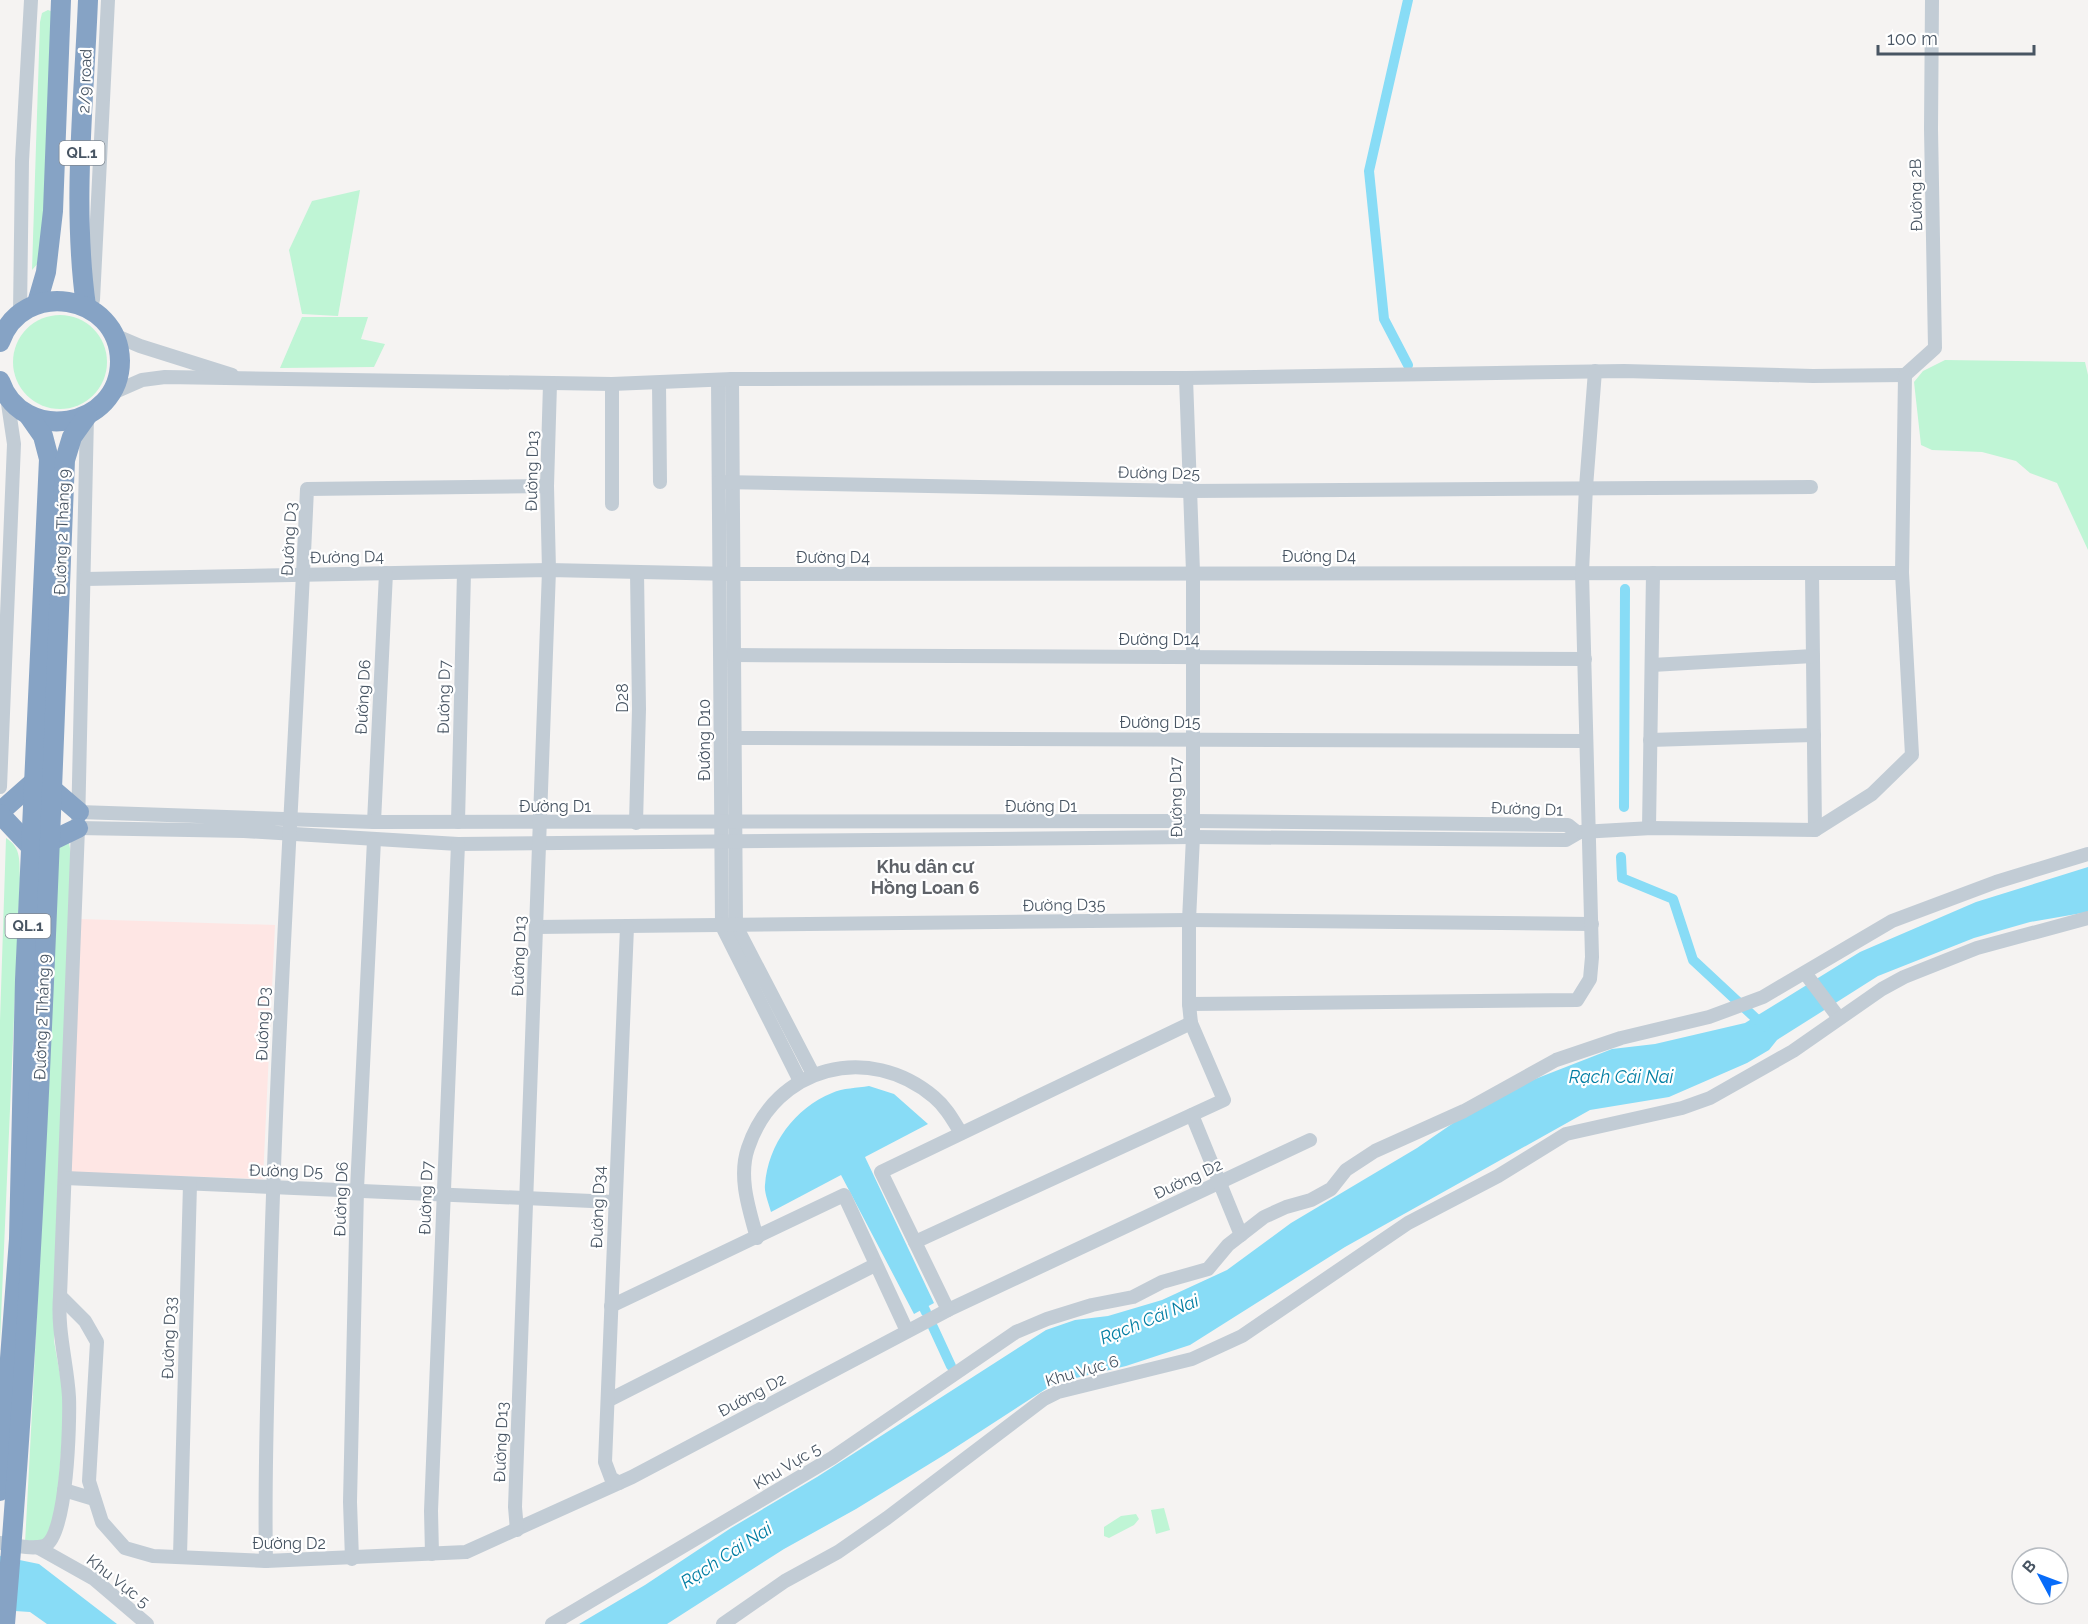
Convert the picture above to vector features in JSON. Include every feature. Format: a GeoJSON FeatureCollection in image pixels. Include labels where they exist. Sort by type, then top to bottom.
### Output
{"type":"FeatureCollection","features":[{"type":"Feature","properties":{"kind":"highway","name":"2/9 road"},"geometry":{"type":"LineString","coordinates":[[37,303],[46,272],[53,211],[61,0]]}},
{"type":"Feature","properties":{"kind":"highway","name":"2/9 road"},"geometry":{"type":"LineString","coordinates":[[87,0],[80,212],[81,271],[90,309]]}},
{"type":"Feature","properties":{"kind":"highway"},"geometry":{"type":"LineString","coordinates":[[0,342],[6,328],[20,313],[37,303],[57,300],[90,309],[114,335],[120,365],[110,394]]}},
{"type":"Feature","properties":{"kind":"highway","name":"Đường 2 Tháng 9"},"geometry":{"type":"LineString","coordinates":[[3,388],[29,416],[43,436],[49,459],[43,784]]}},
{"type":"Feature","properties":{"kind":"highway","name":"Đường 2 Tháng 9"},"geometry":{"type":"LineString","coordinates":[[5,1624],[12,1441],[36,1178],[40,845],[65,459],[72,437],[87,416],[110,394]]}},
{"type":"Feature","properties":{"kind":"highway"},"geometry":{"type":"LineString","coordinates":[[29,416],[58,423],[87,416]]}},
{"type":"Feature","properties":{"kind":"highway"},"geometry":{"type":"LineString","coordinates":[[43,784],[78,820],[40,845],[0,813],[43,784]]}},
{"type":"Feature","properties":{"kind":"highway","name":"Đường 2 Tháng 9"},"geometry":{"type":"LineString","coordinates":[[0,1491],[12,1441]]}},
{"type":"Feature","properties":{"kind":"street"},"geometry":{"type":"LineString","coordinates":[[20,313],[22,161],[31,0]]}},
{"type":"Feature","properties":{"kind":"street"},"geometry":{"type":"LineString","coordinates":[[90,309],[108,0]]}},
{"type":"Feature","properties":{"kind":"street","name":"Đường 2B"},"geometry":{"type":"LineString","coordinates":[[1905,375],[1935,348],[1931,129],[1932,0]]}},
{"type":"Feature","properties":{"kind":"street"},"geometry":{"type":"LineString","coordinates":[[114,335],[140,346],[248,381]]}},
{"type":"Feature","properties":{"kind":"street"},"geometry":{"type":"LineString","coordinates":[[1189,1004],[1577,1000],[1590,979],[1592,924],[1583,832],[1585,659],[1582,572],[1586,487],[1596,371]]}},
{"type":"Feature","properties":{"kind":"street"},"geometry":{"type":"LineString","coordinates":[[110,394],[130,384],[153,378],[612,384],[725,380],[1186,378],[1596,371],[1814,376],[1905,375],[1902,573],[1912,755],[1872,794],[1815,830],[1649,828],[1583,832]]}},
{"type":"Feature","properties":{"kind":"street","name":"Đường D17"},"geometry":{"type":"LineString","coordinates":[[1186,378],[1188,491],[1193,572],[1193,837],[1189,920],[1189,1004],[1191,1023],[1224,1100],[1192,1115]]}},
{"type":"Feature","properties":{"kind":"street","name":"Đường D10"},"geometry":{"type":"LineString","coordinates":[[725,380],[729,926],[800,1081]]}},
{"type":"Feature","properties":{"kind":"street"},"geometry":{"type":"LineString","coordinates":[[659,383],[660,482]]}},
{"type":"Feature","properties":{"kind":"street","name":"Đường D13"},"geometry":{"type":"LineString","coordinates":[[517,1530],[526,1198],[549,570],[547,486],[550,384]]}},
{"type":"Feature","properties":{"kind":"street"},"geometry":{"type":"LineString","coordinates":[[612,384],[612,504]]}},
{"type":"Feature","properties":{"kind":"street"},"geometry":{"type":"LineString","coordinates":[[0,788],[14,444],[3,388]]}},
{"type":"Feature","properties":{"kind":"street"},"geometry":{"type":"LineString","coordinates":[[0,1543],[37,1547],[52,1539],[57,1529],[64,1490],[69,1397],[59,1319],[78,820],[87,416]]}},
{"type":"Feature","properties":{"kind":"street","name":"Đường D25"},"geometry":{"type":"LineString","coordinates":[[726,482],[1188,491],[1586,487],[1811,488]]}},
{"type":"Feature","properties":{"kind":"street","name":"Đường D3"},"geometry":{"type":"LineString","coordinates":[[266,1561],[264,1505],[273,1188],[288,835],[307,489],[547,486]]}},
{"type":"Feature","properties":{"kind":"street","name":"Đường D4"},"geometry":{"type":"LineString","coordinates":[[85,579],[549,570],[726,574],[1902,573]]}},
{"type":"Feature","properties":{"kind":"street","name":"Đường D7"},"geometry":{"type":"LineString","coordinates":[[458,822],[464,572]]}},
{"type":"Feature","properties":{"kind":"street","name":"D28"},"geometry":{"type":"LineString","coordinates":[[636,823],[639,709],[637,572]]}},
{"type":"Feature","properties":{"kind":"street","name":"Đường D6"},"geometry":{"type":"LineString","coordinates":[[374,822],[386,573]]}},
{"type":"Feature","properties":{"kind":"street"},"geometry":{"type":"LineString","coordinates":[[1649,828],[1653,573]]}},
{"type":"Feature","properties":{"kind":"street"},"geometry":{"type":"LineString","coordinates":[[1812,573],[1815,830]]}},
{"type":"Feature","properties":{"kind":"street","name":"Đường D10"},"geometry":{"type":"LineString","coordinates":[[726,574],[734,655],[735,738],[727,824]]}},
{"type":"Feature","properties":{"kind":"street","name":"Đường D14"},"geometry":{"type":"LineString","coordinates":[[734,655],[1192,655],[1585,659]]}},
{"type":"Feature","properties":{"kind":"street"},"geometry":{"type":"LineString","coordinates":[[1652,665],[1813,656]]}},
{"type":"Feature","properties":{"kind":"street"},"geometry":{"type":"LineString","coordinates":[[1650,740],[1814,735]]}},
{"type":"Feature","properties":{"kind":"street","name":"Đường D15"},"geometry":{"type":"LineString","coordinates":[[735,738],[1585,741]]}},
{"type":"Feature","properties":{"kind":"street","name":"Đường D1"},"geometry":{"type":"LineString","coordinates":[[78,820],[290,817],[374,822],[727,824],[1192,821],[1568,825],[1583,832]]}},
{"type":"Feature","properties":{"kind":"street","name":"Đường D1"},"geometry":{"type":"LineString","coordinates":[[78,820],[458,844],[1193,837],[1566,840],[1583,832]]}},
{"type":"Feature","properties":{"kind":"street","name":"Đường D6"},"geometry":{"type":"LineString","coordinates":[[352,1558],[350,1491],[357,1189],[374,840]]}},
{"type":"Feature","properties":{"kind":"street","name":"Đường D7"},"geometry":{"type":"LineString","coordinates":[[432,1554],[431,1511],[458,844]]}},
{"type":"Feature","properties":{"kind":"street","name":"Khu Vực 5"},"geometry":{"type":"LineString","coordinates":[[552,1624],[832,1458],[1016,1332],[1047,1319],[1092,1305],[1133,1298],[1162,1282],[1208,1269],[1241,1235],[1264,1217],[1286,1207],[1311,1200],[1331,1189],[1346,1170],[1375,1151],[1464,1111],[1556,1060],[1621,1038],[1709,1017],[1762,997],[1808,977],[1892,921],[1996,882],[2088,854]]}},
{"type":"Feature","properties":{"kind":"street","name":"Khu Vực 6"},"geometry":{"type":"LineString","coordinates":[[723,1624],[784,1581],[838,1552],[1044,1399],[1058,1392],[1192,1359],[1242,1336],[1401,1227],[1498,1176],[1566,1134],[1682,1108],[1710,1098],[1749,1078],[1793,1051],[1836,1015],[1904,977],[1977,948],[2088,918]]}},
{"type":"Feature","properties":{"kind":"street","name":"Đường D35"},"geometry":{"type":"LineString","coordinates":[[536,927],[1189,920],[1592,924]]}},
{"type":"Feature","properties":{"kind":"street","name":"Đường D10"},"geometry":{"type":"LineString","coordinates":[[729,926],[813,1074]]}},
{"type":"Feature","properties":{"kind":"street","name":"Đường D34"},"geometry":{"type":"LineString","coordinates":[[619,1483],[612,1478],[605,1462],[627,927]]}},
{"type":"Feature","properties":{"kind":"street"},"geometry":{"type":"LineString","coordinates":[[1808,977],[1836,1015]]}},
{"type":"Feature","properties":{"kind":"street"},"geometry":{"type":"LineString","coordinates":[[948,1310],[881,1172],[1191,1023]]}},
{"type":"Feature","properties":{"kind":"street"},"geometry":{"type":"LineString","coordinates":[[757,1238],[744,1178],[748,1148],[761,1122],[777,1100],[800,1081],[813,1074],[857,1065],[892,1073],[933,1096],[946,1109],[961,1133]]}},
{"type":"Feature","properties":{"kind":"street"},"geometry":{"type":"LineString","coordinates":[[915,1242],[1192,1115],[1241,1235]]}},
{"type":"Feature","properties":{"kind":"street","name":"Đường D2"},"geometry":{"type":"LineString","coordinates":[[60,1296],[85,1321],[97,1342],[89,1481],[102,1522],[125,1548],[153,1556],[266,1561],[466,1552],[619,1483],[948,1310],[1310,1140]]}},
{"type":"Feature","properties":{"kind":"street","name":"Đường D5"},"geometry":{"type":"LineString","coordinates":[[64,1178],[614,1202]]}},
{"type":"Feature","properties":{"kind":"street","name":"Đường D33"},"geometry":{"type":"LineString","coordinates":[[180,1556],[190,1184]]}},
{"type":"Feature","properties":{"kind":"street"},"geometry":{"type":"LineString","coordinates":[[611,1306],[844,1195],[908,1331]]}},
{"type":"Feature","properties":{"kind":"street"},"geometry":{"type":"LineString","coordinates":[[609,1400],[875,1265]]}},
{"type":"Feature","properties":{"kind":"street"},"geometry":{"type":"LineString","coordinates":[[69,1397],[94,1396]]}},
{"type":"Feature","properties":{"kind":"street"},"geometry":{"type":"LineString","coordinates":[[64,1490],[94,1499]]}},
{"type":"Feature","properties":{"kind":"street","name":"Khu Vực 5"},"geometry":{"type":"LineString","coordinates":[[37,1547],[94,1579],[147,1624]]}},
{"type":"Feature","properties":{"kind":"shaded area"},"geometry":{"type":"Polygon","coordinates":[[[79,919],[275,925],[263,1179],[69,1172],[79,919]]]}},
{"type":"Feature","properties":{"kind":"green space"},"geometry":{"type":"Polygon","coordinates":[[[48,10],[53,12],[46,229],[39,262],[32,270],[40,22],[42,13],[48,10]]]}},
{"type":"Feature","properties":{"kind":"green space"},"geometry":{"type":"Polygon","coordinates":[[[360,190],[338,316],[302,314],[289,250],[312,201],[360,190]]]}},
{"type":"Feature","properties":{"kind":"green space"},"geometry":{"type":"Polygon","coordinates":[[[60,315],[78,318],[93,329],[104,344],[107,362],[104,380],[93,395],[78,406],[60,409],[42,406],[27,395],[16,380],[13,362],[16,344],[27,329],[42,318],[60,315]]]}},
{"type":"Feature","properties":{"kind":"green space"},"geometry":{"type":"Polygon","coordinates":[[[302,317],[368,317],[361,339],[385,344],[374,367],[280,368],[302,317]]]}},
{"type":"Feature","properties":{"kind":"green space"},"geometry":{"type":"Polygon","coordinates":[[[1945,360],[2085,362],[2088,375],[2088,550],[2057,483],[2030,473],[2016,461],[1982,452],[1932,450],[1921,445],[1914,382],[1923,371],[1945,360]]]}},
{"type":"Feature","properties":{"kind":"green space"},"geometry":{"type":"Polygon","coordinates":[[[6,838],[17,851],[20,878],[0,1341],[0,1021],[6,838]]]}},
{"type":"Feature","properties":{"kind":"green space"},"geometry":{"type":"Polygon","coordinates":[[[69,843],[71,854],[54,1341],[65,1403],[56,1514],[48,1539],[25,1543],[59,844],[69,843]]]}},
{"type":"Feature","properties":{"kind":"green space"},"geometry":{"type":"Polygon","coordinates":[[[1164,1508],[1170,1530],[1156,1534],[1151,1510],[1164,1508]]]}},
{"type":"Feature","properties":{"kind":"green space"},"geometry":{"type":"Polygon","coordinates":[[[1136,1514],[1139,1519],[1134,1525],[1109,1538],[1104,1536],[1104,1527],[1121,1516],[1136,1514]]]}},
{"type":"Feature","properties":{"kind":"water","name":"Rạch Cái Nai"},"geometry":{"type":"Polygon","coordinates":[[[2088,867],[2088,912],[2030,922],[1974,938],[1878,976],[1777,1040],[1769,1050],[1747,1063],[1669,1097],[1590,1110],[1345,1247],[1190,1345],[1126,1366],[1055,1383],[944,1455],[856,1509],[784,1549],[667,1624],[579,1624],[645,1585],[731,1528],[817,1477],[1046,1330],[1075,1320],[1108,1316],[1162,1300],[1227,1270],[1291,1223],[1417,1148],[1462,1117],[1530,1081],[1612,1049],[1655,1044],[1745,1023],[1860,952],[1976,902],[2088,867]]]}},
{"type":"Feature","properties":{"kind":"water"},"geometry":{"type":"Polygon","coordinates":[[[869,1086],[894,1094],[928,1124],[865,1157],[934,1303],[914,1314],[841,1175],[771,1212],[765,1191],[767,1170],[772,1155],[786,1129],[795,1118],[806,1108],[832,1093],[869,1086]]]}},
{"type":"Feature","properties":{"kind":"water"},"geometry":{"type":"Polygon","coordinates":[[[0,1556],[39,1564],[117,1624],[47,1624],[30,1612],[0,1610],[0,1556]]]}},
{"type":"Feature","properties":{"kind":"waterway"},"geometry":{"type":"LineString","coordinates":[[1408,0],[1369,171],[1384,319],[1408,365]]}},
{"type":"Feature","properties":{"kind":"waterway"},"geometry":{"type":"LineString","coordinates":[[1624,807],[1625,589]]}},
{"type":"Feature","properties":{"kind":"waterway"},"geometry":{"type":"LineString","coordinates":[[1621,857],[1622,878],[1673,899],[1693,960],[1765,1027]]}},
{"type":"Feature","properties":{"kind":"waterway"},"geometry":{"type":"LineString","coordinates":[[924,1308],[926,1312]]}},
{"type":"Feature","properties":{"kind":"waterway"},"geometry":{"type":"LineString","coordinates":[[933,1327],[951,1366]]}},
{"type":"Feature","properties":{"kind":"district","name":"Khu dân cư Hồng Loan 6"},"geometry":{"type":"Point","coordinates":[925,876]}}]}
